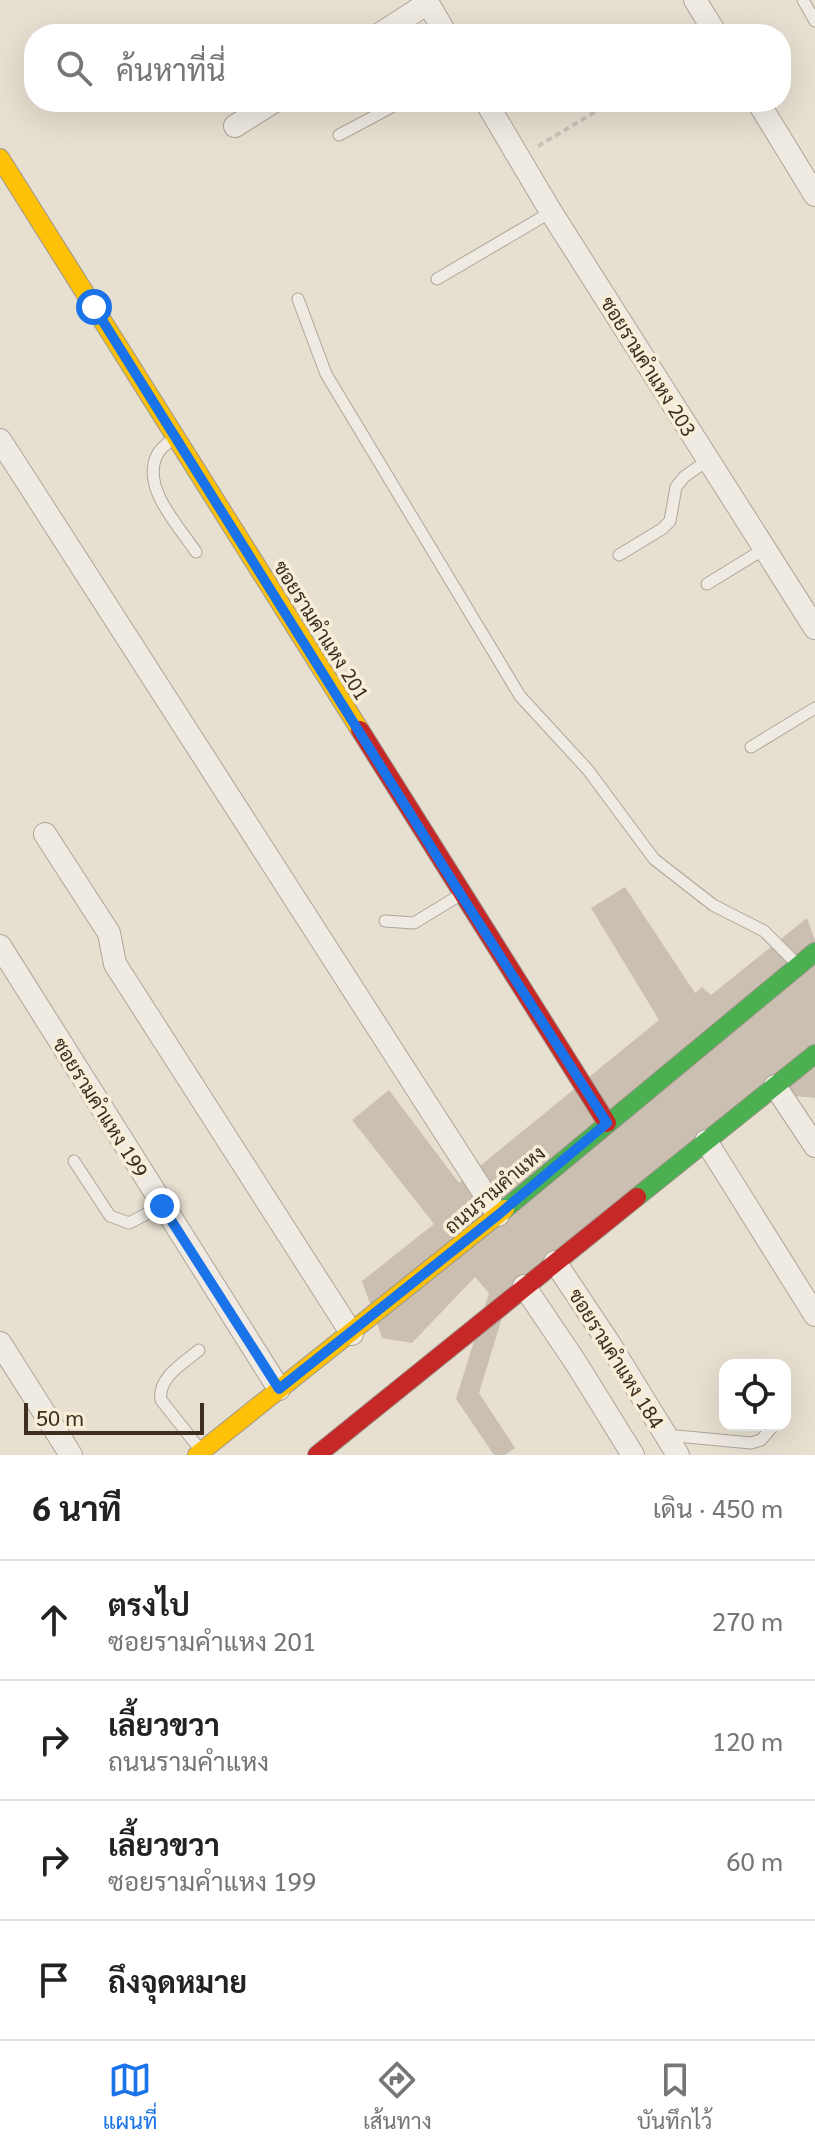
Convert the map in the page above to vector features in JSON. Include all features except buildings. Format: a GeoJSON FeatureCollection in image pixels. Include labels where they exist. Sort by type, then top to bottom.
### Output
{"type":"FeatureCollection","features":[{"type":"Feature","properties":{"kind":"main road","name":"ซอยรามคำแหง 201"},"geometry":{"type":"LineString","coordinates":[[0,158],[607,1123]]}},
{"type":"Feature","properties":{"kind":"main road","name":"ถนนรามคำแหง"},"geometry":{"type":"LineString","coordinates":[[199,1453],[352,1334],[815,952]]}},
{"type":"Feature","properties":{"kind":"main road"},"geometry":{"type":"LineString","coordinates":[[318,1455],[815,1054]]}},
{"type":"Feature","properties":{"kind":"street"},"geometry":{"type":"LineString","coordinates":[[695,0],[710,24]]}},
{"type":"Feature","properties":{"kind":"street"},"geometry":{"type":"LineString","coordinates":[[395,24],[427,2],[440,24]]}},
{"type":"Feature","properties":{"kind":"street"},"geometry":{"type":"LineString","coordinates":[[235,126],[257,112]]}},
{"type":"Feature","properties":{"kind":"street","name":"ซอยรามคำแหง 203"},"geometry":{"type":"LineString","coordinates":[[492,112],[551,212],[815,628]]}},
{"type":"Feature","properties":{"kind":"street"},"geometry":{"type":"LineString","coordinates":[[764,112],[815,195]]}},
{"type":"Feature","properties":{"kind":"street"},"geometry":{"type":"LineString","coordinates":[[0,440],[498,1215]]}},
{"type":"Feature","properties":{"kind":"street"},"geometry":{"type":"LineString","coordinates":[[45,834],[109,933],[115,964],[352,1334]]}},
{"type":"Feature","properties":{"kind":"street","name":"ซอยรามคำแหง 199"},"geometry":{"type":"LineString","coordinates":[[0,946],[279,1389]]}},
{"type":"Feature","properties":{"kind":"street"},"geometry":{"type":"LineString","coordinates":[[775,1086],[815,1146]]}},
{"type":"Feature","properties":{"kind":"street"},"geometry":{"type":"LineString","coordinates":[[706,1141],[815,1315]]}},
{"type":"Feature","properties":{"kind":"street","name":"ซอยรามคำแหง 184"},"geometry":{"type":"LineString","coordinates":[[555,1262],[678,1455]]}},
{"type":"Feature","properties":{"kind":"street","name":"ซอยรามคำแหง 184"},"geometry":{"type":"LineString","coordinates":[[524,1286],[630,1450]]}},
{"type":"Feature","properties":{"kind":"street"},"geometry":{"type":"LineString","coordinates":[[0,1343],[71,1455]]}},
{"type":"Feature","properties":{"kind":"street"},"geometry":{"type":"LineString","coordinates":[[630,1450],[662,1430]]}},
{"type":"Feature","properties":{"kind":"lane"},"geometry":{"type":"LineString","coordinates":[[803,0],[815,21]]}},
{"type":"Feature","properties":{"kind":"lane"},"geometry":{"type":"LineString","coordinates":[[339,135],[382,112]]}},
{"type":"Feature","properties":{"kind":"lane"},"geometry":{"type":"LineString","coordinates":[[437,279],[551,212]]}},
{"type":"Feature","properties":{"kind":"lane"},"geometry":{"type":"LineString","coordinates":[[298,299],[326,374],[520,696],[588,770],[654,859],[713,905],[764,931],[798,965]]}},
{"type":"Feature","properties":{"kind":"lane"},"geometry":{"type":"LineString","coordinates":[[175,436],[158,451],[153,472],[155,490],[196,552]]}},
{"type":"Feature","properties":{"kind":"lane"},"geometry":{"type":"LineString","coordinates":[[619,555],[670,521],[676,487],[684,477],[708,460]]}},
{"type":"Feature","properties":{"kind":"lane"},"geometry":{"type":"LineString","coordinates":[[707,584],[764,549]]}},
{"type":"Feature","properties":{"kind":"lane"},"geometry":{"type":"LineString","coordinates":[[751,747],[815,708]]}},
{"type":"Feature","properties":{"kind":"lane"},"geometry":{"type":"LineString","coordinates":[[385,921],[414,923],[461,895]]}},
{"type":"Feature","properties":{"kind":"lane"},"geometry":{"type":"LineString","coordinates":[[74,1161],[110,1216],[129,1223],[162,1206]]}},
{"type":"Feature","properties":{"kind":"lane"},"geometry":{"type":"LineString","coordinates":[[199,1350],[163,1382],[160,1391],[161,1400],[199,1453]]}},
{"type":"Feature","properties":{"kind":"lane"},"geometry":{"type":"LineString","coordinates":[[662,1430],[751,1443],[761,1440],[769,1431]]}},
{"type":"Feature","properties":{"kind":"path"},"geometry":{"type":"LineString","coordinates":[[519,158],[595,112]]}},
{"type":"Feature","properties":{"kind":"traffic: fast"},"geometry":{"type":"LineString","coordinates":[[505,1209],[815,952]]}},
{"type":"Feature","properties":{"kind":"traffic: fast"},"geometry":{"type":"LineString","coordinates":[[637,1197],[815,1054]]}},
{"type":"Feature","properties":{"kind":"traffic: slow"},"geometry":{"type":"LineString","coordinates":[[0,158],[360,730]]}},
{"type":"Feature","properties":{"kind":"traffic: slow"},"geometry":{"type":"LineString","coordinates":[[197,1455],[505,1209]]}},
{"type":"Feature","properties":{"kind":"traffic: jam"},"geometry":{"type":"LineString","coordinates":[[360,730],[607,1123]]}},
{"type":"Feature","properties":{"kind":"traffic: jam"},"geometry":{"type":"LineString","coordinates":[[317,1455],[637,1197]]}},
{"type":"Feature","properties":{"kind":"route"},"geometry":{"type":"LineString","coordinates":[[94,307],[607,1123],[352,1334],[279,1389],[162,1206]]}}]}
